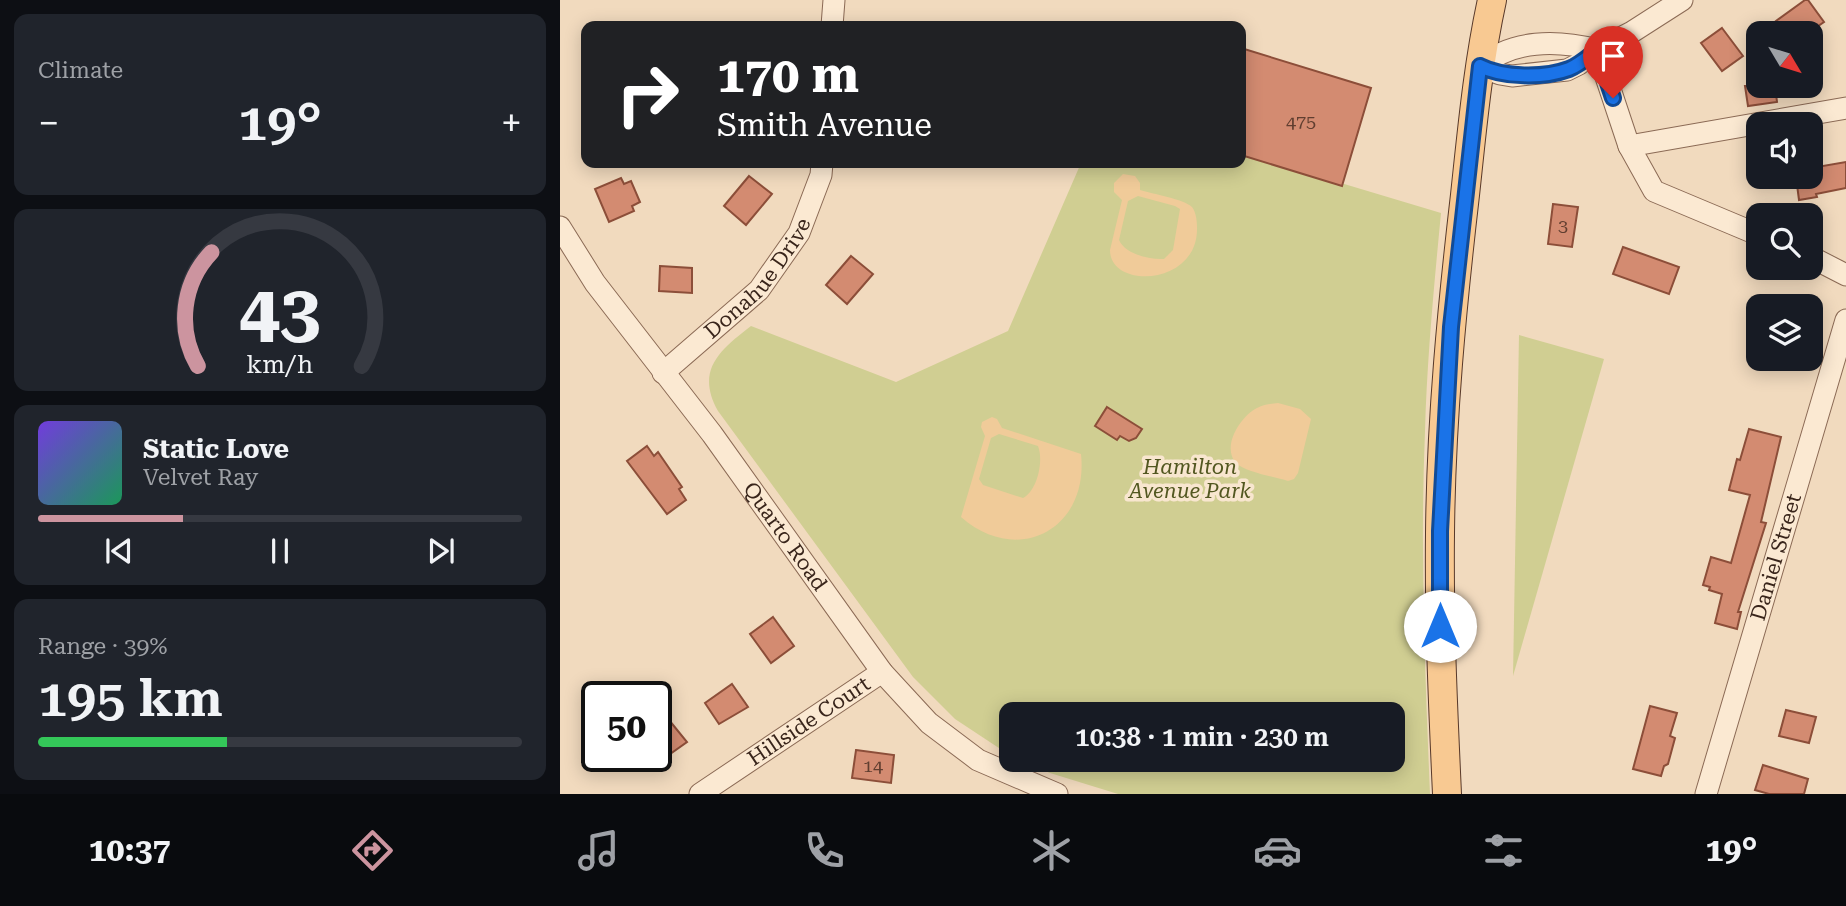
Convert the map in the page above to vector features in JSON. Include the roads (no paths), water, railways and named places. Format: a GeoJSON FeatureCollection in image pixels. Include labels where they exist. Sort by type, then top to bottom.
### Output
{"type":"FeatureCollection","features":[{"type":"Feature","properties":{"kind":"main road"},"geometry":{"type":"LineString","coordinates":[[1447,794],[1440,612],[1443,434],[1452,300],[1480,66],[1492,0]]}},
{"type":"Feature","properties":{"kind":"street"},"geometry":{"type":"LineString","coordinates":[[832,21],[834,0]]}},
{"type":"Feature","properties":{"kind":"street"},"geometry":{"type":"LineString","coordinates":[[1480,66],[1512,76],[1567,70],[1682,0]]}},
{"type":"Feature","properties":{"kind":"street"},"geometry":{"type":"LineString","coordinates":[[1480,66],[1494,55],[1521,46],[1566,44],[1597,50]]}},
{"type":"Feature","properties":{"kind":"street"},"geometry":{"type":"LineString","coordinates":[[1597,50],[1629,146],[1654,191],[1746,230]]}},
{"type":"Feature","properties":{"kind":"street"},"geometry":{"type":"LineString","coordinates":[[1629,146],[1846,108]]}},
{"type":"Feature","properties":{"kind":"street","name":"Donahue Drive"},"geometry":{"type":"LineString","coordinates":[[663,373],[759,290],[799,233],[822,168]]}},
{"type":"Feature","properties":{"kind":"street","name":"Quarto Road"},"geometry":{"type":"LineString","coordinates":[[560,227],[595,283],[712,434],[882,672],[929,723],[978,760],[1057,794]]}},
{"type":"Feature","properties":{"kind":"street"},"geometry":{"type":"LineString","coordinates":[[1823,263],[1846,275]]}},
{"type":"Feature","properties":{"kind":"street","name":"Daniel Street"},"geometry":{"type":"LineString","coordinates":[[1706,794],[1846,320]]}},
{"type":"Feature","properties":{"kind":"street","name":"Hillside Court"},"geometry":{"type":"LineString","coordinates":[[701,794],[882,672]]}},
{"type":"Feature","properties":{"kind":"park label","name":"Hamilton Avenue Park"},"geometry":{"type":"Point","coordinates":[1190,479]}}]}
